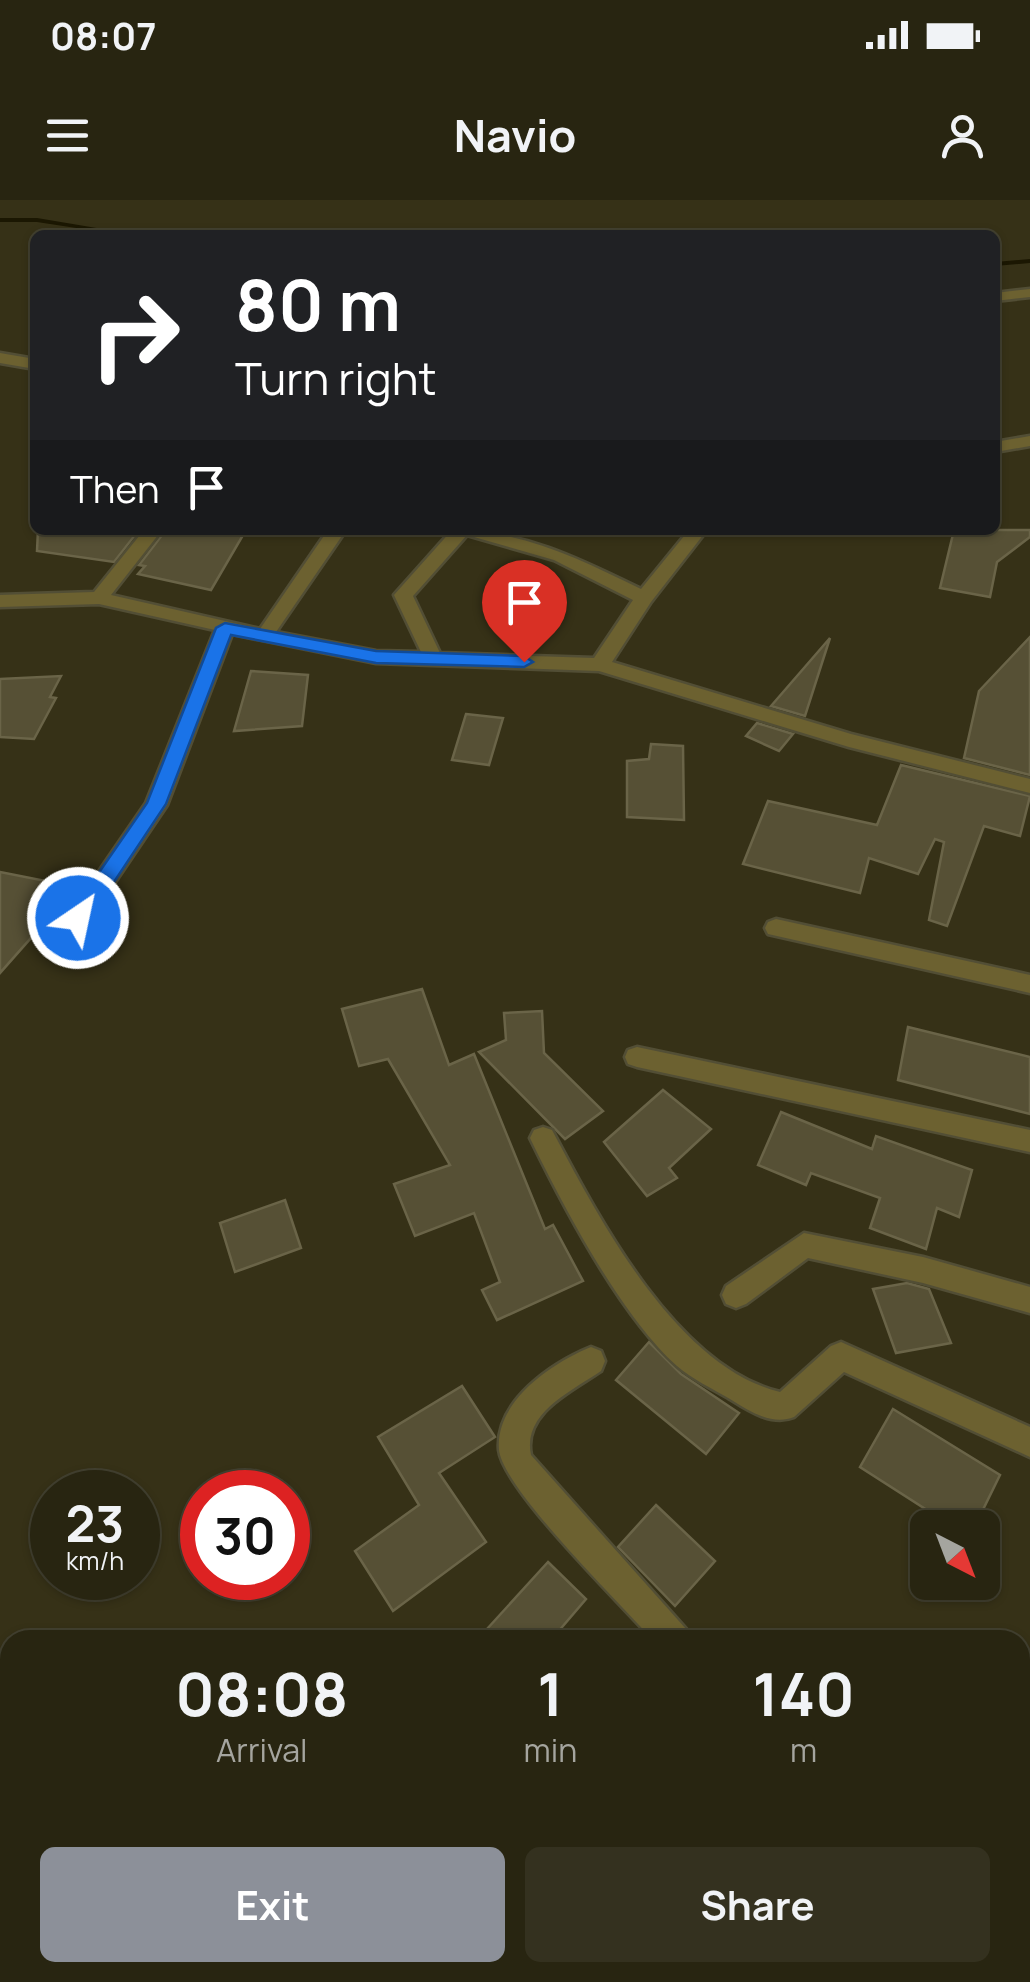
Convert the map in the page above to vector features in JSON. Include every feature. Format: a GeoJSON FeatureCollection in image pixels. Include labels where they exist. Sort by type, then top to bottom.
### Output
{"type":"FeatureCollection","features":[{"type":"Feature","properties":{"kind":"street"},"geometry":{"type":"LineString","coordinates":[[1000,296],[1030,293]]}},
{"type":"Feature","properties":{"kind":"street"},"geometry":{"type":"LineString","coordinates":[[0,358],[30,363]]}},
{"type":"Feature","properties":{"kind":"street"},"geometry":{"type":"LineString","coordinates":[[1000,447],[1030,441]]}},
{"type":"Feature","properties":{"kind":"street"},"geometry":{"type":"LineString","coordinates":[[98,598],[149,535]]}},
{"type":"Feature","properties":{"kind":"street"},"geometry":{"type":"LineString","coordinates":[[266,635],[334,535]]}},
{"type":"Feature","properties":{"kind":"street"},"geometry":{"type":"LineString","coordinates":[[435,662],[403,596],[458,535]]}},
{"type":"Feature","properties":{"kind":"street"},"geometry":{"type":"LineString","coordinates":[[487,535],[560,556],[644,598]]}},
{"type":"Feature","properties":{"kind":"street"},"geometry":{"type":"LineString","coordinates":[[600,665],[644,598],[694,535]]}},
{"type":"Feature","properties":{"kind":"street"},"geometry":{"type":"LineString","coordinates":[[0,601],[98,598],[322,649],[435,662],[600,665],[817,731],[1030,786]]}},
{"type":"Feature","properties":{"kind":"street"},"geometry":{"type":"LineString","coordinates":[[59,947],[156,804],[225,628]]}},
{"type":"Feature","properties":{"kind":"street"},"geometry":{"type":"LineString","coordinates":[[776,928],[1030,984]]}},
{"type":"Feature","properties":{"kind":"street"},"geometry":{"type":"LineString","coordinates":[[637,1057],[1030,1142]]}},
{"type":"Feature","properties":{"kind":"street"},"geometry":{"type":"LineString","coordinates":[[543,1138],[584,1217],[651,1315],[688,1357],[745,1392],[784,1406],[841,1356],[1030,1442]]}},
{"type":"Feature","properties":{"kind":"street"},"geometry":{"type":"LineString","coordinates":[[736,1295],[804,1245],[923,1270],[1030,1300]]}},
{"type":"Feature","properties":{"kind":"street"},"geometry":{"type":"LineString","coordinates":[[591,1361],[532,1402],[520,1418],[514,1450],[519,1464],[545,1496],[666,1630]]}},
{"type":"Feature","properties":{"kind":"building"},"geometry":{"type":"Polygon","coordinates":[[[1000,530],[1030,530],[1030,537],[997,562],[990,597],[940,588],[953,535],[1000,535],[1000,530]]]}},
{"type":"Feature","properties":{"kind":"building"},"geometry":{"type":"Polygon","coordinates":[[[38,535],[135,535],[114,562],[37,551],[38,535]]]}},
{"type":"Feature","properties":{"kind":"building"},"geometry":{"type":"Polygon","coordinates":[[[162,535],[243,535],[211,590],[138,574],[145,566],[139,565],[162,535]]]}},
{"type":"Feature","properties":{"kind":"building"},"geometry":{"type":"Polygon","coordinates":[[[1030,637],[1030,775],[964,758],[979,691],[1030,637]]]}},
{"type":"Feature","properties":{"kind":"building"},"geometry":{"type":"Polygon","coordinates":[[[830,638],[805,716],[771,706],[830,638]]]}},
{"type":"Feature","properties":{"kind":"building"},"geometry":{"type":"Polygon","coordinates":[[[251,671],[308,675],[302,726],[234,731],[251,671]]]}},
{"type":"Feature","properties":{"kind":"building"},"geometry":{"type":"Polygon","coordinates":[[[61,676],[50,697],[56,698],[34,739],[0,737],[0,679],[61,676]]]}},
{"type":"Feature","properties":{"kind":"building"},"geometry":{"type":"Polygon","coordinates":[[[466,714],[503,718],[489,765],[452,760],[466,714]]]}},
{"type":"Feature","properties":{"kind":"building"},"geometry":{"type":"Polygon","coordinates":[[[757,723],[793,734],[779,751],[746,736],[757,723]]]}},
{"type":"Feature","properties":{"kind":"building"},"geometry":{"type":"Polygon","coordinates":[[[651,744],[683,746],[684,820],[627,817],[627,761],[649,759],[651,744]]]}},
{"type":"Feature","properties":{"kind":"building"},"geometry":{"type":"Polygon","coordinates":[[[901,765],[1030,796],[1020,836],[984,826],[947,926],[929,920],[944,842],[935,839],[918,874],[869,858],[860,893],[743,864],[768,801],[877,825],[901,765]]]}},
{"type":"Feature","properties":{"kind":"building"},"geometry":{"type":"Polygon","coordinates":[[[0,872],[76,887],[0,973],[0,872]]]}},
{"type":"Feature","properties":{"kind":"building"},"geometry":{"type":"Polygon","coordinates":[[[422,989],[449,1065],[474,1054],[545,1229],[553,1225],[583,1281],[497,1320],[482,1290],[500,1282],[474,1213],[415,1236],[394,1184],[450,1165],[388,1059],[359,1066],[342,1009],[422,989]]]}},
{"type":"Feature","properties":{"kind":"building"},"geometry":{"type":"Polygon","coordinates":[[[542,1011],[544,1053],[603,1111],[565,1139],[479,1052],[506,1040],[504,1013],[542,1011]]]}},
{"type":"Feature","properties":{"kind":"building"},"geometry":{"type":"Polygon","coordinates":[[[908,1027],[1030,1057],[1030,1114],[898,1080],[908,1027]]]}},
{"type":"Feature","properties":{"kind":"building"},"geometry":{"type":"Polygon","coordinates":[[[663,1090],[711,1129],[669,1168],[677,1178],[647,1196],[604,1142],[663,1090]]]}},
{"type":"Feature","properties":{"kind":"building"},"geometry":{"type":"Polygon","coordinates":[[[781,1112],[872,1149],[876,1136],[972,1170],[959,1217],[937,1208],[926,1249],[870,1228],[880,1198],[811,1173],[806,1185],[758,1165],[781,1112]]]}},
{"type":"Feature","properties":{"kind":"building"},"geometry":{"type":"Polygon","coordinates":[[[285,1200],[301,1248],[235,1272],[220,1223],[285,1200]]]}},
{"type":"Feature","properties":{"kind":"building"},"geometry":{"type":"Polygon","coordinates":[[[907,1283],[929,1289],[951,1343],[896,1353],[873,1289],[907,1283]]]}},
{"type":"Feature","properties":{"kind":"building"},"geometry":{"type":"Polygon","coordinates":[[[649,1342],[681,1374],[739,1413],[706,1454],[616,1380],[649,1342]]]}},
{"type":"Feature","properties":{"kind":"building"},"geometry":{"type":"Polygon","coordinates":[[[462,1386],[495,1437],[439,1473],[486,1542],[393,1611],[355,1551],[419,1505],[378,1437],[462,1386]]]}},
{"type":"Feature","properties":{"kind":"building"},"geometry":{"type":"Polygon","coordinates":[[[893,1409],[1000,1475],[983,1510],[927,1510],[860,1467],[893,1409]]]}},
{"type":"Feature","properties":{"kind":"building"},"geometry":{"type":"Polygon","coordinates":[[[656,1505],[715,1561],[675,1606],[618,1547],[656,1505]]]}},
{"type":"Feature","properties":{"kind":"building"},"geometry":{"type":"Polygon","coordinates":[[[548,1562],[586,1599],[560,1630],[486,1630],[548,1562]]]}},
{"type":"Feature","properties":{"kind":"waterway"},"geometry":{"type":"LineString","coordinates":[[0,220],[37,220],[102,230]]}},
{"type":"Feature","properties":{"kind":"waterway"},"geometry":{"type":"LineString","coordinates":[[1000,264],[1030,261]]}},
{"type":"Feature","properties":{"kind":"route"},"geometry":{"type":"LineString","coordinates":[[78,918],[156,804],[225,628],[376,657],[435,662],[524,662]]}}]}
